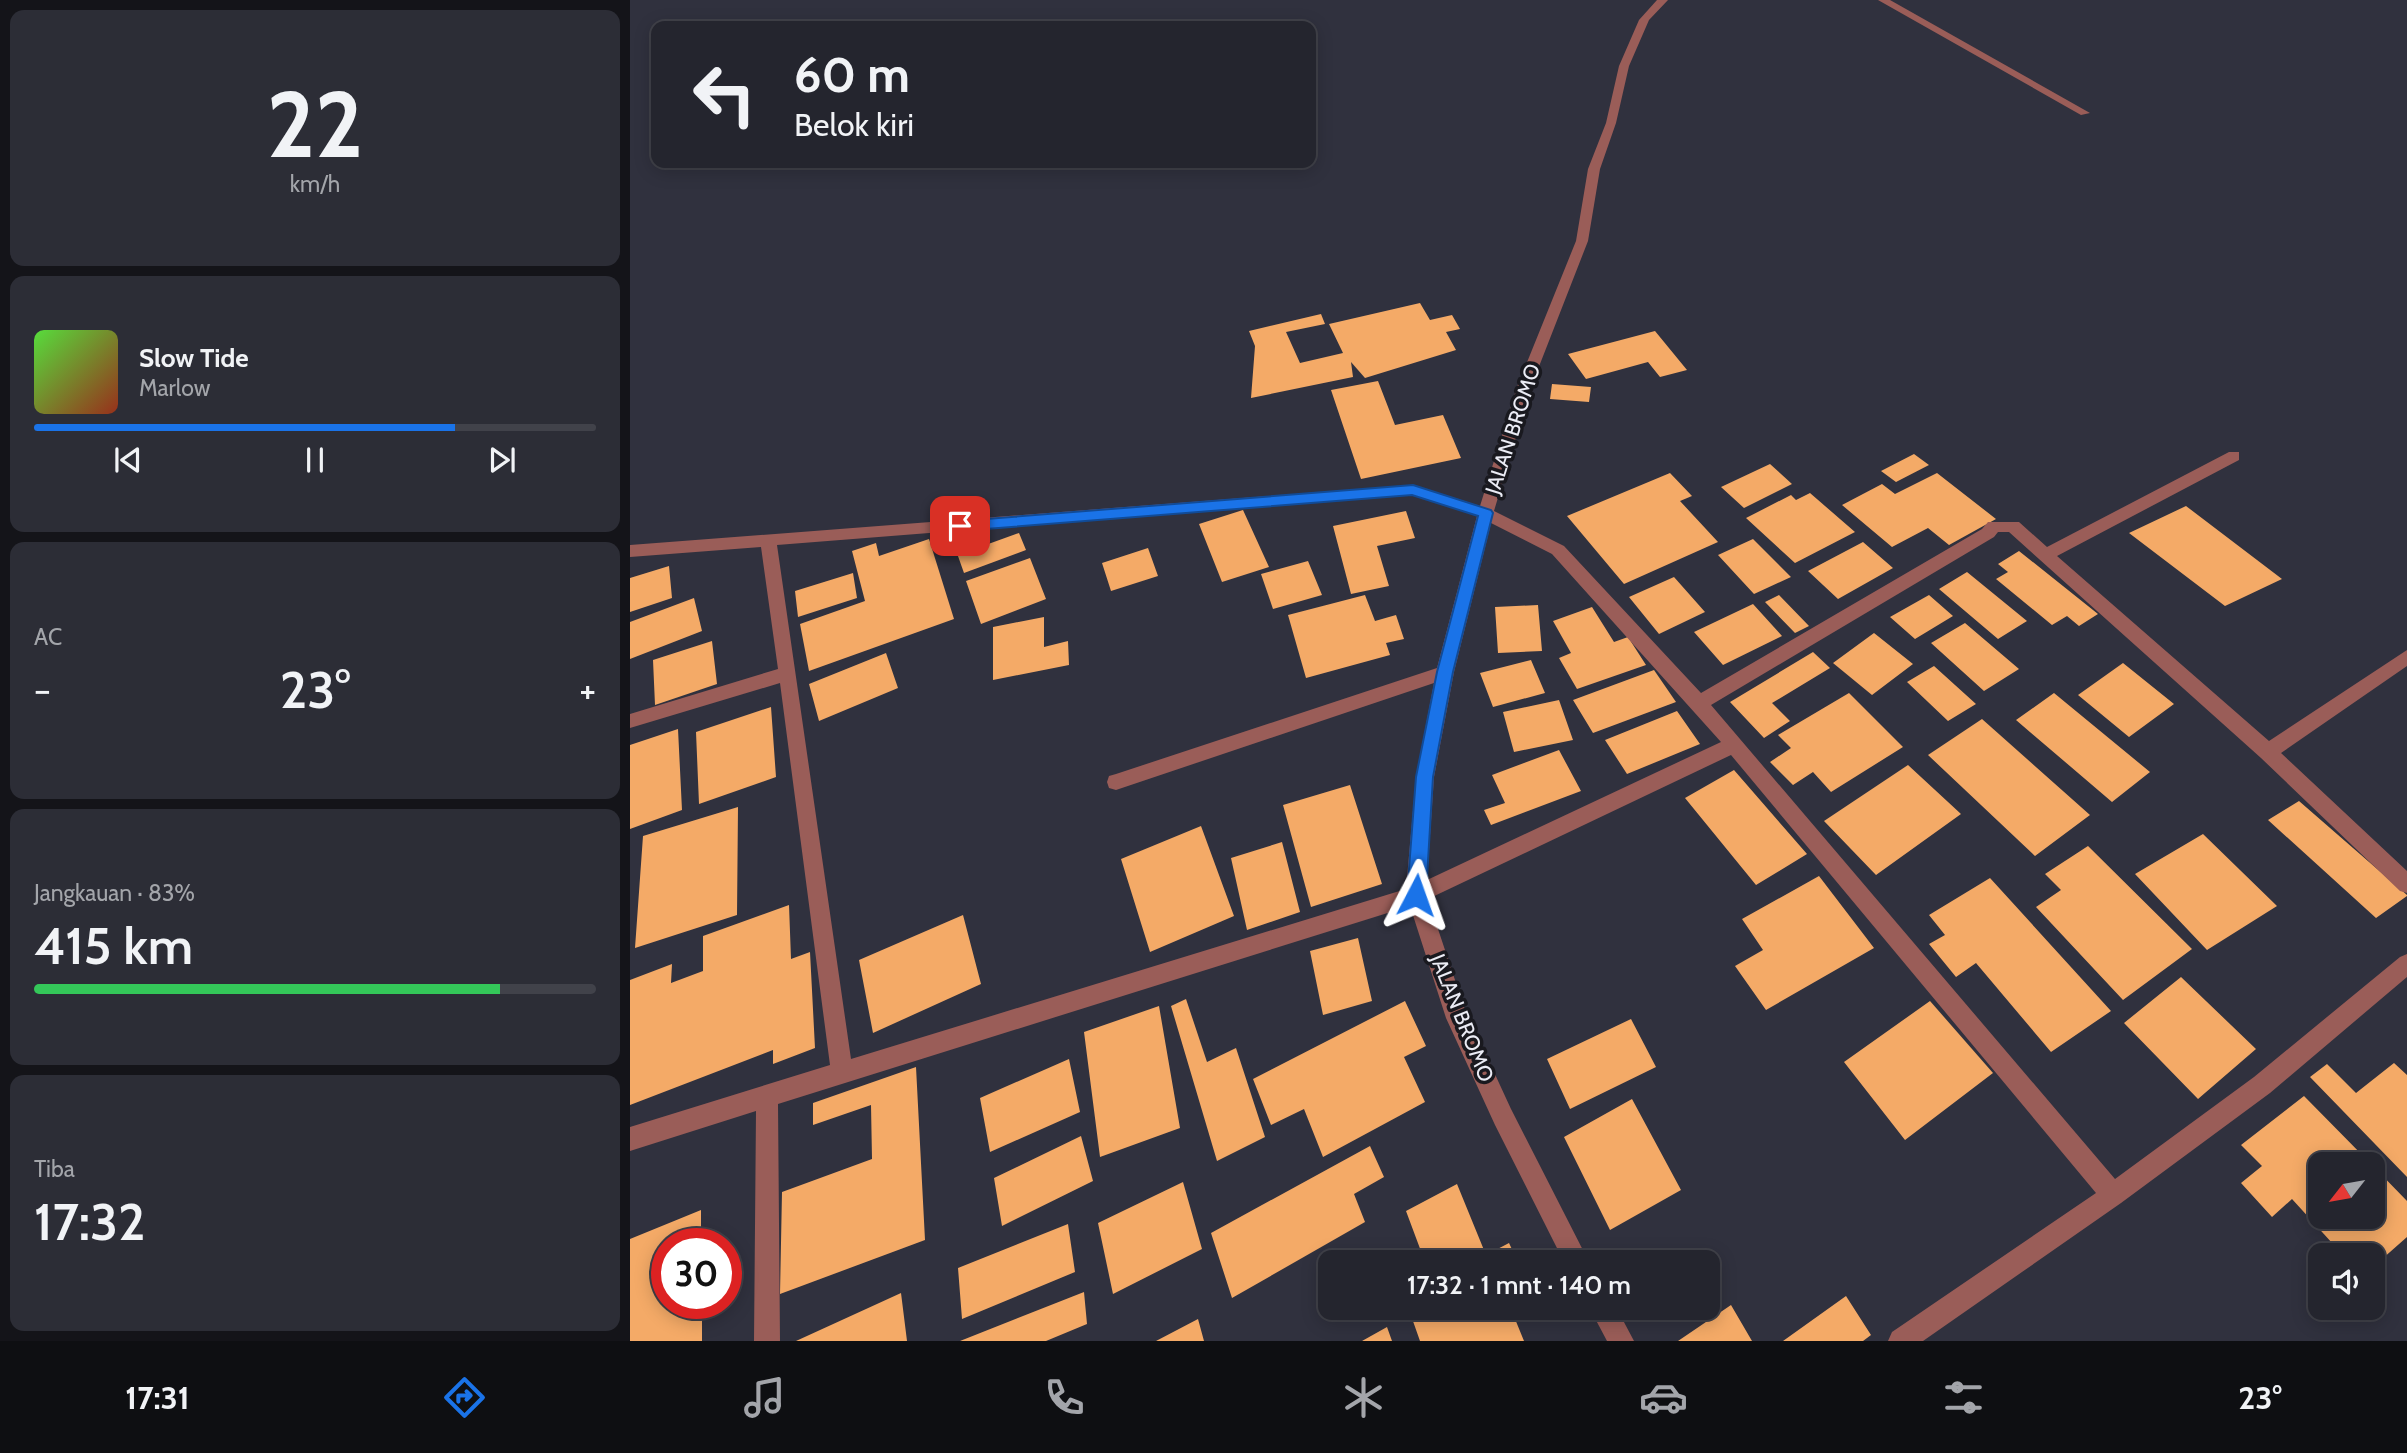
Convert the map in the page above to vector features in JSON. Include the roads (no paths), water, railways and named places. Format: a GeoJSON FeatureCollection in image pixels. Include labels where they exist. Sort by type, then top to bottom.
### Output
{"type":"FeatureCollection","features":[{"type":"Feature","properties":{"kind":"street","name":"JALAN BROMO"},"geometry":{"type":"LineString","coordinates":[[1571,1250],[1503,1117],[1454,1010],[1416,895],[1425,777],[1445,672],[1486,513],[1524,387],[1582,241],[1594,169],[1611,123],[1624,66],[1644,20],[1653,7],[1663,0]]}},
{"type":"Feature","properties":{"kind":"street"},"geometry":{"type":"LineString","coordinates":[[1883,0],[2085,113]]}},
{"type":"Feature","properties":{"kind":"street"},"geometry":{"type":"LineString","coordinates":[[2046,554],[2234,456]]}},
{"type":"Feature","properties":{"kind":"street"},"geometry":{"type":"LineString","coordinates":[[630,551],[769,543],[1206,504],[1413,490],[1486,513],[1558,550],[1699,703],[2113,1195]]}},
{"type":"Feature","properties":{"kind":"street"},"geometry":{"type":"LineString","coordinates":[[1699,703],[1987,533],[1994,526],[2013,526],[2268,752],[2407,884]]}},
{"type":"Feature","properties":{"kind":"street"},"geometry":{"type":"LineString","coordinates":[[769,543],[842,1071]]}},
{"type":"Feature","properties":{"kind":"street"},"geometry":{"type":"LineString","coordinates":[[2268,752],[2407,657]]}},
{"type":"Feature","properties":{"kind":"street"},"geometry":{"type":"LineString","coordinates":[[1116,782],[1445,672]]}},
{"type":"Feature","properties":{"kind":"street"},"geometry":{"type":"LineString","coordinates":[[630,721],[786,674]]}},
{"type":"Feature","properties":{"kind":"street"},"geometry":{"type":"LineString","coordinates":[[630,1139],[1416,895],[1734,745]]}},
{"type":"Feature","properties":{"kind":"street"},"geometry":{"type":"LineString","coordinates":[[1901,1341],[2113,1195],[2262,1085],[2407,964]]}},
{"type":"Feature","properties":{"kind":"street"},"geometry":{"type":"LineString","coordinates":[[766,1341],[767,1096]]}},
{"type":"Feature","properties":{"kind":"street"},"geometry":{"type":"LineString","coordinates":[[1609,1320],[1621,1341]]}}]}
